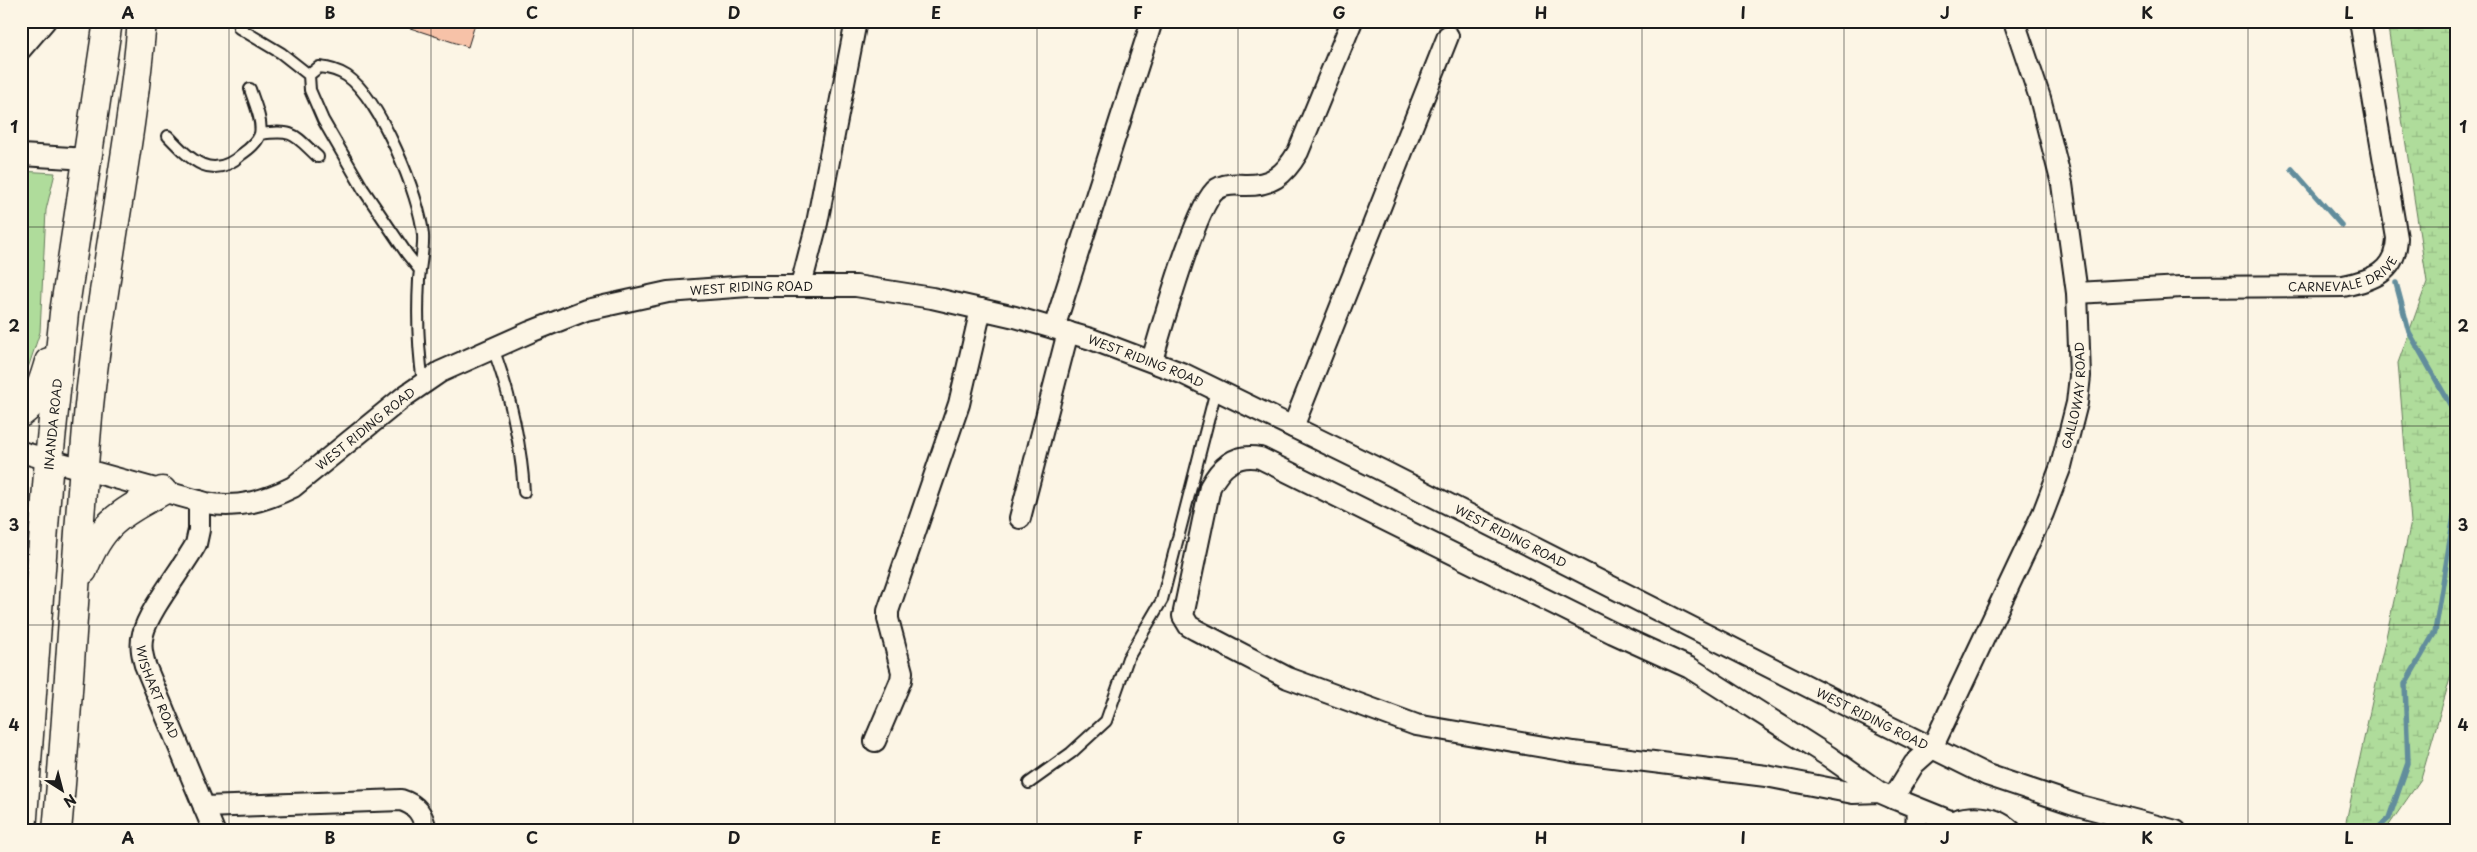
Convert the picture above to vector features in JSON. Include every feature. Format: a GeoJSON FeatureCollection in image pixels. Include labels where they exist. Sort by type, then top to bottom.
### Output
{"type":"FeatureCollection","features":[{"type":"Feature","properties":{"kind":"main road","name":"INANDA ROAD"},"geometry":{"type":"LineString","coordinates":[[22,831],[49,459],[64,313],[108,21]]}},
{"type":"Feature","properties":{"kind":"main road"},"geometry":{"type":"LineString","coordinates":[[58,831],[90,405],[137,82],[142,21]]}},
{"type":"Feature","properties":{"kind":"main road"},"geometry":{"type":"LineString","coordinates":[[21,413],[29,407],[39,393],[64,313]]}},
{"type":"Feature","properties":{"kind":"main road"},"geometry":{"type":"LineString","coordinates":[[75,592],[91,551],[100,536],[112,522],[126,511],[162,491]]}},
{"type":"Feature","properties":{"kind":"street"},"geometry":{"type":"LineString","coordinates":[[21,49],[45,21]]}},
{"type":"Feature","properties":{"kind":"street"},"geometry":{"type":"LineString","coordinates":[[801,285],[818,223],[856,21]]}},
{"type":"Feature","properties":{"kind":"street"},"geometry":{"type":"LineString","coordinates":[[1020,518],[1061,330],[1152,21]]}},
{"type":"Feature","properties":{"kind":"street"},"geometry":{"type":"LineString","coordinates":[[1152,360],[1177,277],[1206,202],[1220,187],[1233,184],[1258,186],[1267,183],[1290,165],[1298,152],[1352,21]]}},
{"type":"Feature","properties":{"kind":"street","name":"GALLOWAY ROAD"},"geometry":{"type":"LineString","coordinates":[[1932,748],[2043,513],[2061,466],[2078,403],[2080,376],[2078,293],[2062,184],[2053,143],[2014,21]]}},
{"type":"Feature","properties":{"kind":"street","name":"CARNEVALE DRIVE"},"geometry":{"type":"LineString","coordinates":[[2078,293],[2181,287],[2343,286],[2363,282],[2378,275],[2386,268],[2396,254],[2397,238],[2360,21]]}},
{"type":"Feature","properties":{"kind":"street"},"geometry":{"type":"LineString","coordinates":[[1293,427],[1448,36]]}},
{"type":"Feature","properties":{"kind":"street"},"geometry":{"type":"LineString","coordinates":[[21,155],[88,159]]}},
{"type":"Feature","properties":{"kind":"street","name":"WEST RIDING ROAD"},"geometry":{"type":"LineString","coordinates":[[21,452],[199,501],[219,505],[247,503],[276,496],[293,487],[423,383],[440,372],[586,310],[668,292],[801,285],[856,286],[889,291],[981,309],[1061,330],[1152,360],[1383,470],[1987,775],[2025,788],[2176,831]]}},
{"type":"Feature","properties":{"kind":"street"},"geometry":{"type":"LineString","coordinates":[[874,741],[901,680],[902,672],[888,619],[888,611],[959,404],[981,309]]}},
{"type":"Feature","properties":{"kind":"street"},"geometry":{"type":"LineString","coordinates":[[1886,795],[1853,793],[1766,776],[1573,752],[1416,726],[1288,678],[1189,626],[1183,616],[1210,487],[1217,474],[1235,459],[1248,456],[1260,458],[1613,633],[1690,668],[1886,795],[1917,809],[1944,826],[1966,817],[1997,820],[2011,831]]}},
{"type":"Feature","properties":{"kind":"street","name":"WISHART ROAD"},"geometry":{"type":"LineString","coordinates":[[199,501],[199,530],[196,544],[150,617],[143,632],[141,648],[145,665],[214,831]]}},
{"type":"Feature","properties":{"kind":"street"},"geometry":{"type":"LineString","coordinates":[[1886,795],[1914,764],[1932,748]]}},
{"type":"Feature","properties":{"kind":"street"},"geometry":{"type":"LineString","coordinates":[[204,807],[401,800],[409,802],[422,813],[426,831]]}},
{"type":"Feature","properties":{"kind":"street"},"geometry":{"type":"LineString","coordinates":[[1916,831],[1917,809]]}},
{"type":"Feature","properties":{"kind":"lane"},"geometry":{"type":"LineString","coordinates":[[239,28],[281,54],[309,75],[310,90],[322,120],[363,189],[419,269]]}},
{"type":"Feature","properties":{"kind":"lane"},"geometry":{"type":"LineString","coordinates":[[309,75],[319,67],[332,68],[348,76],[372,104],[410,185],[420,215],[423,236],[419,269],[418,315],[423,383]]}},
{"type":"Feature","properties":{"kind":"lane"},"geometry":{"type":"LineString","coordinates":[[168,136],[196,162],[210,168],[220,167],[238,159],[255,143],[260,134],[258,117],[250,89]]}},
{"type":"Feature","properties":{"kind":"lane"},"geometry":{"type":"LineString","coordinates":[[260,134],[284,132],[297,136],[318,158]]}},
{"type":"Feature","properties":{"kind":"lane"},"geometry":{"type":"LineString","coordinates":[[493,348],[506,384],[522,462],[524,492]]}},
{"type":"Feature","properties":{"kind":"lane"},"geometry":{"type":"LineString","coordinates":[[1029,783],[1071,753],[1106,721],[1128,658],[1162,600],[1216,390]]}},
{"type":"Feature","properties":{"kind":"green space"},"geometry":{"type":"Polygon","coordinates":[[[2387,21],[2456,21],[2456,658],[2421,779],[2385,831],[2344,831],[2411,522],[2398,363],[2427,282],[2387,21]]]}},
{"type":"Feature","properties":{"kind":"green space"},"geometry":{"type":"Polygon","coordinates":[[[21,171],[55,173],[46,210],[40,332],[21,389],[21,171]]]}},
{"type":"Feature","properties":{"kind":"building"},"geometry":{"type":"Polygon","coordinates":[[[398,21],[476,21],[468,47],[398,24],[398,21]]]}},
{"type":"Feature","properties":{"kind":"waterway"},"geometry":{"type":"LineString","coordinates":[[2292,169],[2342,226]]}},
{"type":"Feature","properties":{"kind":"waterway"},"geometry":{"type":"LineString","coordinates":[[2396,283],[2409,332],[2456,415]]}},
{"type":"Feature","properties":{"kind":"waterway"},"geometry":{"type":"LineString","coordinates":[[2375,831],[2389,818],[2408,763],[2405,684],[2435,632],[2456,504]]}}]}
